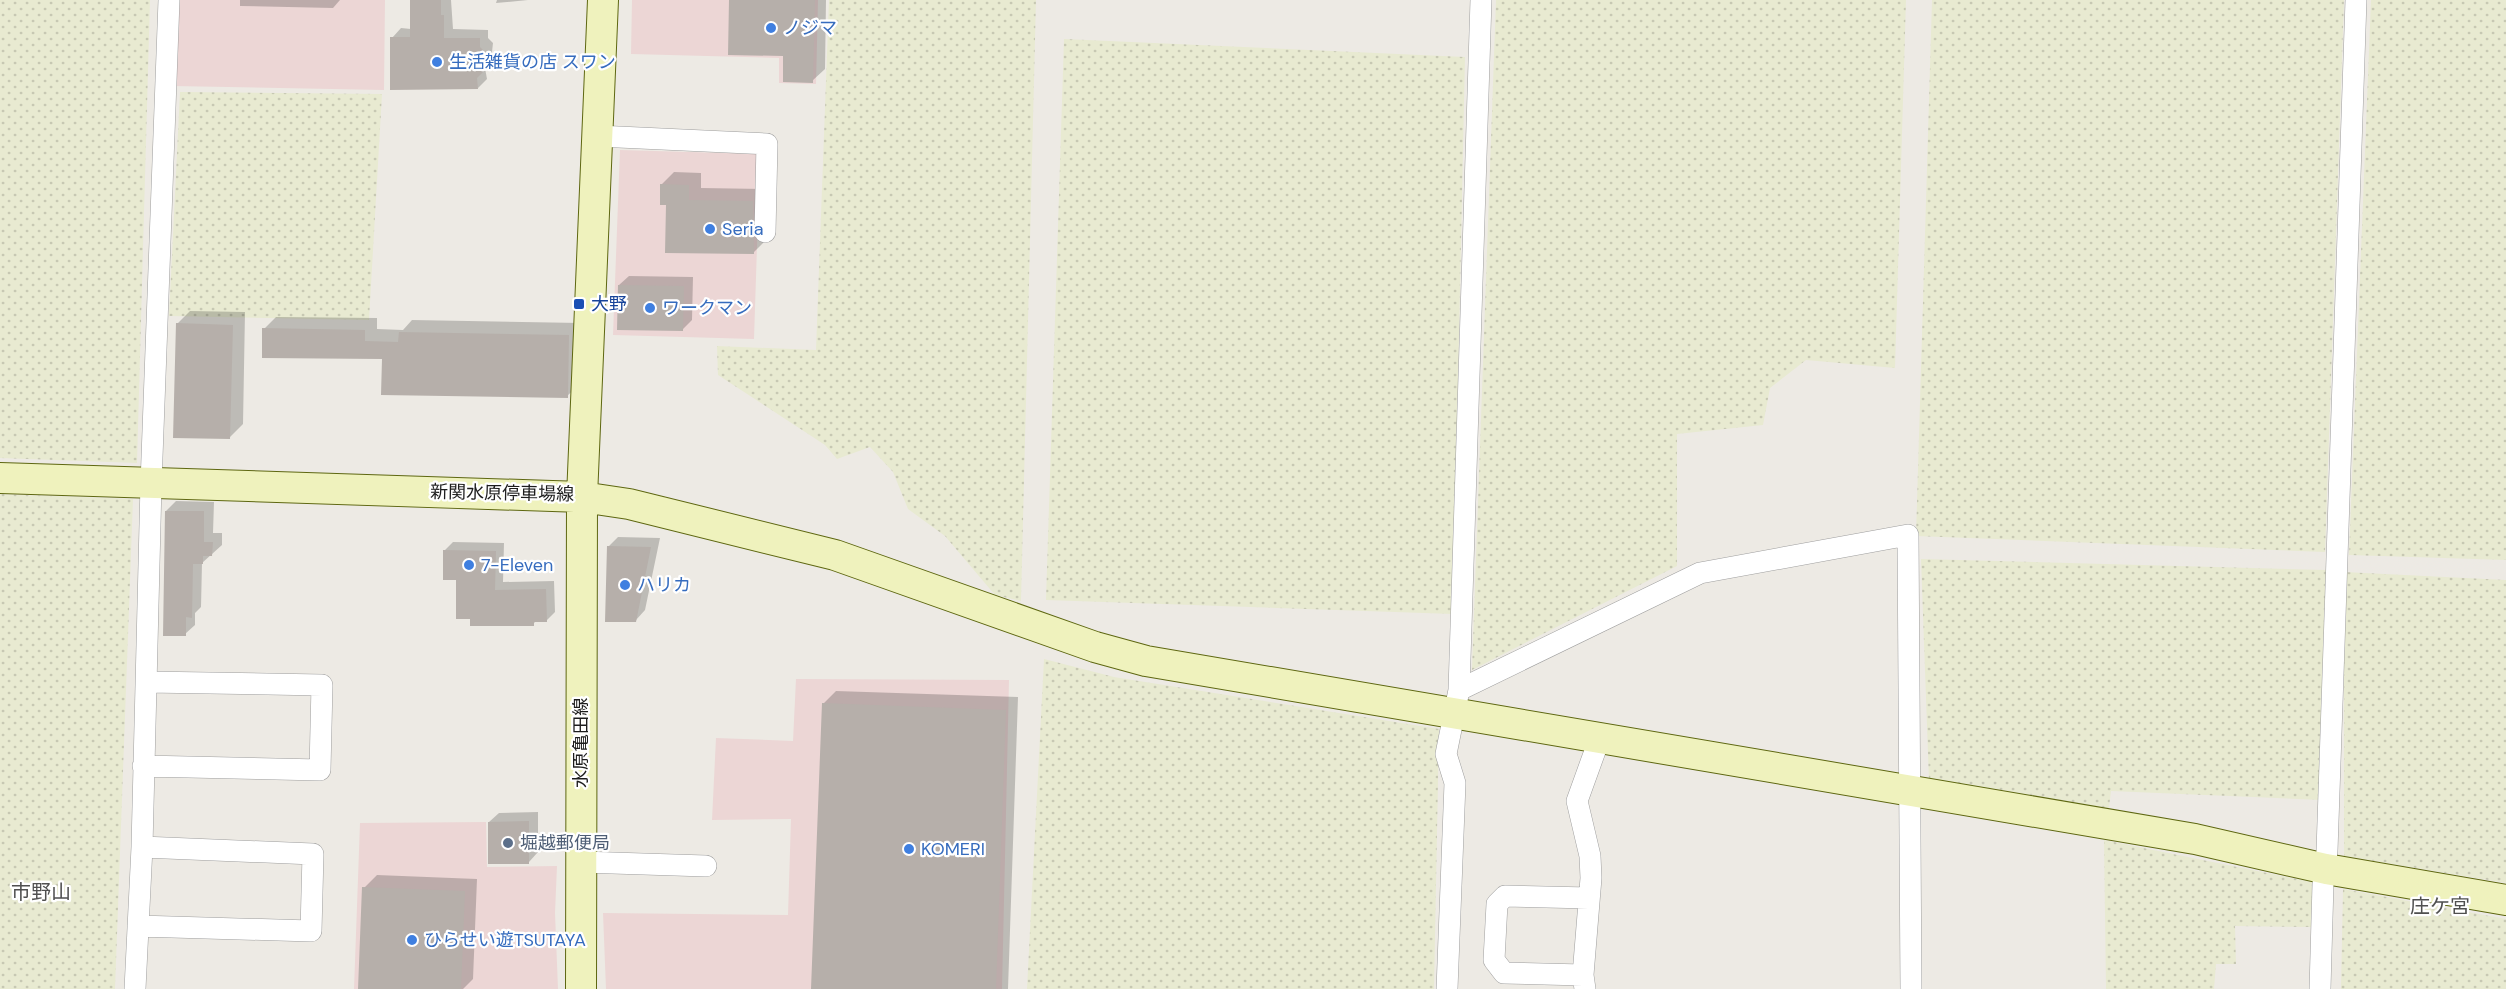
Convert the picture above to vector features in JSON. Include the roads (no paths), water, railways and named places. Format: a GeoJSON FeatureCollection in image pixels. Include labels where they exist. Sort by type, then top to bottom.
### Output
{"type":"FeatureCollection","features":[{"type":"Feature","properties":{"kind":"street"},"geometry":{"type":"LineString","coordinates":[[135,989],[142,847],[151,484],[169,0]]}},
{"type":"Feature","properties":{"kind":"street","name":"新関水原停車場線"},"geometry":{"type":"LineString","coordinates":[[0,478],[582,497],[603,0]]}},
{"type":"Feature","properties":{"kind":"street"},"geometry":{"type":"LineString","coordinates":[[1447,989],[1455,783],[1446,754],[1456,703],[1481,0]]}},
{"type":"Feature","properties":{"kind":"street"},"geometry":{"type":"LineString","coordinates":[[2320,989],[2356,0]]}},
{"type":"Feature","properties":{"kind":"street"},"geometry":{"type":"LineString","coordinates":[[597,136],[767,144],[765,232]]}},
{"type":"Feature","properties":{"kind":"street"},"geometry":{"type":"LineString","coordinates":[[582,497],[628,504],[835,555],[1095,647],[1146,661],[1456,703],[1599,740],[2195,839],[2326,869],[2506,900]]}},
{"type":"Feature","properties":{"kind":"street","name":"水原亀田線"},"geometry":{"type":"LineString","coordinates":[[581,989],[582,497]]}},
{"type":"Feature","properties":{"kind":"street"},"geometry":{"type":"LineString","coordinates":[[1456,703],[1700,573],[1908,535],[1911,989]]}},
{"type":"Feature","properties":{"kind":"street"},"geometry":{"type":"LineString","coordinates":[[143,766],[320,770],[322,685],[147,682]]}},
{"type":"Feature","properties":{"kind":"street"},"geometry":{"type":"LineString","coordinates":[[1589,898],[1505,896],[1497,904],[1494,960],[1504,973],[1584,982],[1589,898],[1590,856],[1577,801],[1599,740]]}},
{"type":"Feature","properties":{"kind":"street"},"geometry":{"type":"LineString","coordinates":[[138,926],[311,931],[313,854],[142,847]]}},
{"type":"Feature","properties":{"kind":"street"},"geometry":{"type":"LineString","coordinates":[[581,862],[706,866]]}},
{"type":"Feature","properties":{"kind":"place","name":"ノジマ"},"geometry":{"type":"Point","coordinates":[771,28]}},
{"type":"Feature","properties":{"kind":"place","name":"生活雑貨の店 スワン"},"geometry":{"type":"Point","coordinates":[437,62]}},
{"type":"Feature","properties":{"kind":"place","name":"Seria"},"geometry":{"type":"Point","coordinates":[710,229]}},
{"type":"Feature","properties":{"kind":"place","name":"大野"},"geometry":{"type":"Point","coordinates":[579,304]}},
{"type":"Feature","properties":{"kind":"place","name":"ワークマン"},"geometry":{"type":"Point","coordinates":[650,308]}},
{"type":"Feature","properties":{"kind":"place","name":"7-Eleven"},"geometry":{"type":"Point","coordinates":[469,565]}},
{"type":"Feature","properties":{"kind":"place","name":"ハリカ"},"geometry":{"type":"Point","coordinates":[625,585]}},
{"type":"Feature","properties":{"kind":"place","name":"堀越郵便局"},"geometry":{"type":"Point","coordinates":[508,843]}},
{"type":"Feature","properties":{"kind":"place","name":"KOMERI"},"geometry":{"type":"Point","coordinates":[909,849]}},
{"type":"Feature","properties":{"kind":"place","name":"ひらせい遊TSUTAYA"},"geometry":{"type":"Point","coordinates":[412,940]}},
{"type":"Feature","properties":{"kind":"district","name":"市野山"},"geometry":{"type":"Point","coordinates":[41,892]}},
{"type":"Feature","properties":{"kind":"district","name":"庄ケ宮"},"geometry":{"type":"Point","coordinates":[2440,906]}}]}
